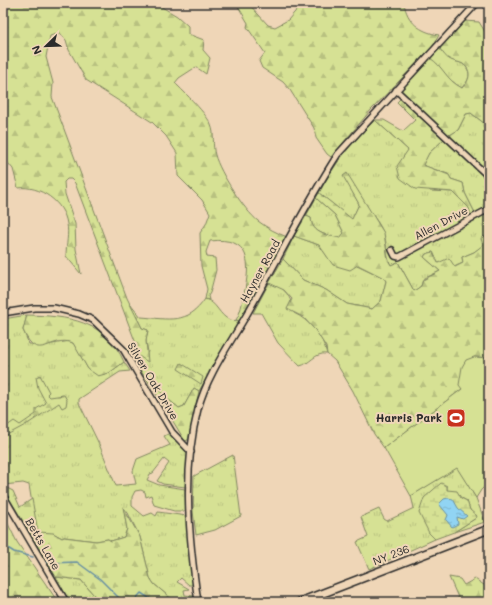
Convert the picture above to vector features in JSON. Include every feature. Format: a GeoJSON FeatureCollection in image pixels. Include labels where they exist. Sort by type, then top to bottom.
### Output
{"type":"FeatureCollection","features":[{"type":"Feature","properties":{"kind":"main road","name":"NY 236"},"geometry":{"type":"LineString","coordinates":[[300,602],[489,529]]}},
{"type":"Feature","properties":{"kind":"street","name":"Hayner Road"},"geometry":{"type":"LineString","coordinates":[[198,602],[190,520],[191,452],[198,409],[209,379],[283,252],[324,175],[338,154],[476,3]]}},
{"type":"Feature","properties":{"kind":"street"},"geometry":{"type":"LineString","coordinates":[[396,90],[489,177]]}},
{"type":"Feature","properties":{"kind":"street","name":"Allen Drive"},"geometry":{"type":"LineString","coordinates":[[392,250],[396,257],[402,256],[489,209]]}},
{"type":"Feature","properties":{"kind":"street","name":"Silver Oak Drive"},"geometry":{"type":"LineString","coordinates":[[3,313],[34,308],[54,308],[79,314],[93,320],[123,349],[172,432],[191,452]]}},
{"type":"Feature","properties":{"kind":"street","name":"Betts Lane"},"geometry":{"type":"LineString","coordinates":[[3,495],[66,602]]}},
{"type":"Feature","properties":{"kind":"green space"},"geometry":{"type":"Polygon","coordinates":[[[3,3],[155,3],[177,16],[188,26],[188,34],[204,40],[203,50],[210,58],[206,74],[196,67],[179,78],[175,83],[209,121],[212,128],[214,151],[218,163],[227,181],[246,209],[252,216],[265,226],[287,237],[240,321],[236,320],[241,307],[247,272],[247,262],[241,247],[234,243],[224,241],[210,241],[206,252],[207,257],[215,258],[216,270],[208,296],[209,300],[205,299],[207,289],[201,266],[200,233],[206,224],[210,213],[202,200],[178,176],[177,153],[166,136],[152,122],[86,80],[69,50],[66,40],[60,33],[50,36],[46,57],[53,83],[52,97],[127,298],[142,328],[148,330],[146,341],[148,362],[137,355],[134,350],[135,341],[75,183],[71,179],[67,179],[64,182],[65,194],[75,224],[76,249],[81,274],[66,256],[68,228],[65,216],[61,209],[56,202],[42,192],[35,189],[18,188],[13,169],[3,157],[3,3]]]}},
{"type":"Feature","properties":{"kind":"green space"},"geometry":{"type":"Polygon","coordinates":[[[236,3],[248,3],[268,25],[275,27],[288,20],[300,6],[306,8],[325,3],[404,3],[411,21],[420,29],[439,35],[433,46],[371,110],[331,157],[327,154],[316,138],[314,128],[290,90],[283,82],[262,68],[259,61],[265,53],[247,27],[248,23],[236,3]]]}},
{"type":"Feature","properties":{"kind":"green space"},"geometry":{"type":"Polygon","coordinates":[[[464,21],[479,22],[489,38],[489,127],[471,113],[466,114],[458,130],[448,136],[400,90],[430,58],[439,65],[452,81],[462,88],[464,86],[469,76],[468,70],[462,63],[453,61],[445,56],[440,49],[441,44],[464,21]]]}},
{"type":"Feature","properties":{"kind":"green space"},"geometry":{"type":"Polygon","coordinates":[[[440,49],[453,61],[463,64],[468,70],[468,80],[461,88],[444,75],[440,67],[430,58],[440,49]]]}},
{"type":"Feature","properties":{"kind":"green space"},"geometry":{"type":"Polygon","coordinates":[[[401,98],[444,139],[429,153],[423,165],[449,175],[451,179],[463,183],[465,193],[475,213],[471,216],[469,208],[453,192],[415,189],[400,178],[397,166],[408,150],[375,120],[384,120],[403,131],[415,120],[397,102],[401,98]]]}},
{"type":"Feature","properties":{"kind":"green space"},"geometry":{"type":"Polygon","coordinates":[[[471,113],[489,127],[489,174],[448,136],[458,130],[466,114],[471,113]]]}},
{"type":"Feature","properties":{"kind":"green space"},"geometry":{"type":"Polygon","coordinates":[[[375,120],[408,150],[430,191],[453,192],[475,213],[465,193],[463,183],[451,179],[448,174],[422,165],[429,153],[444,139],[489,181],[489,241],[486,237],[481,239],[484,245],[474,252],[462,257],[463,263],[454,267],[438,263],[433,252],[426,254],[424,257],[440,271],[423,279],[421,286],[414,291],[398,262],[391,265],[383,232],[374,217],[362,203],[354,195],[359,204],[352,220],[319,193],[331,172],[344,154],[375,120]]]}},
{"type":"Feature","properties":{"kind":"green space"},"geometry":{"type":"Polygon","coordinates":[[[347,173],[384,233],[388,260],[391,265],[398,262],[414,291],[421,286],[423,280],[440,271],[424,257],[426,254],[433,252],[438,263],[449,258],[455,267],[463,263],[462,257],[474,252],[483,245],[481,238],[486,236],[489,242],[489,358],[474,357],[462,389],[384,448],[374,434],[353,391],[335,361],[327,354],[326,347],[316,331],[303,317],[287,309],[292,299],[284,290],[269,283],[283,259],[303,280],[326,290],[347,304],[372,309],[381,301],[386,281],[384,278],[358,265],[350,270],[333,265],[319,245],[294,236],[306,216],[311,218],[317,231],[325,235],[340,238],[344,233],[335,215],[316,198],[319,193],[352,219],[359,204],[343,176],[347,173]]]}},
{"type":"Feature","properties":{"kind":"green space"},"geometry":{"type":"Polygon","coordinates":[[[316,198],[335,215],[344,233],[340,238],[325,235],[317,231],[311,218],[306,216],[316,198]]]}},
{"type":"Feature","properties":{"kind":"green space"},"geometry":{"type":"Polygon","coordinates":[[[294,236],[319,245],[325,252],[384,278],[386,281],[381,301],[372,309],[347,304],[326,290],[303,280],[283,259],[294,236]]]}},
{"type":"Feature","properties":{"kind":"green space"},"geometry":{"type":"Polygon","coordinates":[[[269,283],[284,290],[291,302],[294,313],[300,316],[315,329],[325,347],[327,354],[316,356],[304,365],[300,366],[278,343],[261,313],[253,313],[269,283]]]}},
{"type":"Feature","properties":{"kind":"green space"},"geometry":{"type":"Polygon","coordinates":[[[205,299],[212,303],[226,318],[240,321],[199,391],[194,388],[184,406],[179,408],[165,397],[155,385],[152,387],[126,350],[134,350],[137,355],[143,358],[148,352],[146,341],[148,330],[142,328],[130,303],[141,317],[169,319],[184,317],[192,313],[205,299]]]}},
{"type":"Feature","properties":{"kind":"green space"},"geometry":{"type":"Polygon","coordinates":[[[27,315],[23,330],[29,344],[52,344],[70,341],[75,345],[88,369],[109,373],[124,362],[130,371],[120,372],[79,399],[79,403],[99,444],[116,486],[136,484],[133,471],[137,459],[170,445],[164,436],[170,433],[186,450],[188,456],[185,487],[163,484],[157,481],[169,463],[164,459],[153,473],[150,474],[147,480],[159,485],[185,489],[186,511],[174,511],[154,505],[151,495],[146,497],[145,492],[141,490],[135,491],[132,497],[132,506],[144,516],[152,513],[156,516],[158,512],[187,516],[193,585],[189,585],[181,578],[177,582],[189,589],[184,590],[185,595],[194,596],[195,602],[175,602],[154,584],[150,578],[140,537],[124,508],[127,529],[124,537],[111,541],[108,539],[96,541],[62,538],[53,533],[44,542],[36,528],[29,485],[23,483],[3,485],[3,319],[27,315]]]}},
{"type":"Feature","properties":{"kind":"green space"},"geometry":{"type":"Polygon","coordinates":[[[27,315],[71,319],[84,323],[107,337],[116,348],[124,362],[109,373],[98,376],[88,369],[73,343],[65,341],[39,347],[34,346],[23,330],[27,315]]]}},
{"type":"Feature","properties":{"kind":"green space","name":"Harris Park"},"geometry":{"type":"Polygon","coordinates":[[[474,357],[489,358],[489,482],[476,498],[457,468],[411,496],[384,448],[462,389],[459,385],[462,367],[466,360],[474,357]]]}},
{"type":"Feature","properties":{"kind":"green space"},"geometry":{"type":"Polygon","coordinates":[[[181,363],[203,377],[201,384],[178,369],[181,363]]]}},
{"type":"Feature","properties":{"kind":"green space"},"geometry":{"type":"Polygon","coordinates":[[[40,375],[49,392],[47,394],[50,397],[64,395],[67,400],[66,406],[62,408],[59,403],[29,423],[3,437],[3,429],[14,421],[20,425],[36,414],[36,409],[46,403],[38,388],[36,377],[40,375]]]}},
{"type":"Feature","properties":{"kind":"green space"},"geometry":{"type":"Polygon","coordinates":[[[155,385],[165,397],[179,408],[184,406],[194,388],[199,391],[188,440],[185,441],[152,387],[155,385]]]}},
{"type":"Feature","properties":{"kind":"green space"},"geometry":{"type":"Polygon","coordinates":[[[233,455],[241,516],[215,530],[196,535],[193,511],[194,476],[233,455]]]}},
{"type":"Feature","properties":{"kind":"green space"},"geometry":{"type":"Polygon","coordinates":[[[457,467],[476,498],[485,522],[454,532],[476,518],[470,510],[467,501],[447,490],[447,486],[429,533],[435,539],[369,569],[357,542],[368,537],[361,517],[379,509],[384,519],[387,521],[414,508],[411,496],[457,467]]]}},
{"type":"Feature","properties":{"kind":"green space"},"geometry":{"type":"Polygon","coordinates":[[[441,483],[447,486],[447,490],[457,491],[461,498],[467,501],[470,510],[477,516],[454,532],[435,539],[429,533],[419,513],[424,498],[441,483]]]}},
{"type":"Feature","properties":{"kind":"green space"},"geometry":{"type":"Polygon","coordinates":[[[7,488],[13,491],[20,507],[32,499],[38,532],[53,533],[62,538],[96,541],[108,539],[111,541],[124,537],[127,529],[123,507],[140,537],[150,578],[154,584],[175,602],[100,602],[81,580],[56,577],[5,491],[7,488]]]}},
{"type":"Feature","properties":{"kind":"green space"},"geometry":{"type":"Polygon","coordinates":[[[3,514],[17,542],[58,602],[3,602],[3,514]]]}},
{"type":"Feature","properties":{"kind":"green space"},"geometry":{"type":"Polygon","coordinates":[[[56,577],[81,580],[100,602],[70,602],[56,577]]]}},
{"type":"Feature","properties":{"kind":"green space"},"geometry":{"type":"Polygon","coordinates":[[[449,577],[460,579],[464,585],[475,579],[487,587],[489,586],[489,602],[460,602],[449,577]]]}},
{"type":"Feature","properties":{"kind":"water"},"geometry":{"type":"Polygon","coordinates":[[[444,499],[453,499],[458,508],[467,516],[463,519],[457,517],[458,524],[452,527],[446,520],[448,515],[439,504],[444,499]]]}},
{"type":"Feature","properties":{"kind":"waterway"},"geometry":{"type":"LineString","coordinates":[[3,545],[14,552],[33,557]]}},
{"type":"Feature","properties":{"kind":"waterway"},"geometry":{"type":"LineString","coordinates":[[45,561],[50,563],[77,562],[100,579],[123,602]]}},
{"type":"Feature","properties":{"kind":"waterway"},"geometry":{"type":"LineString","coordinates":[[133,602],[141,593],[155,602]]}},
{"type":"Feature","properties":{"kind":"place","name":"Harris Park"},"geometry":{"type":"Point","coordinates":[456,418]}}]}
